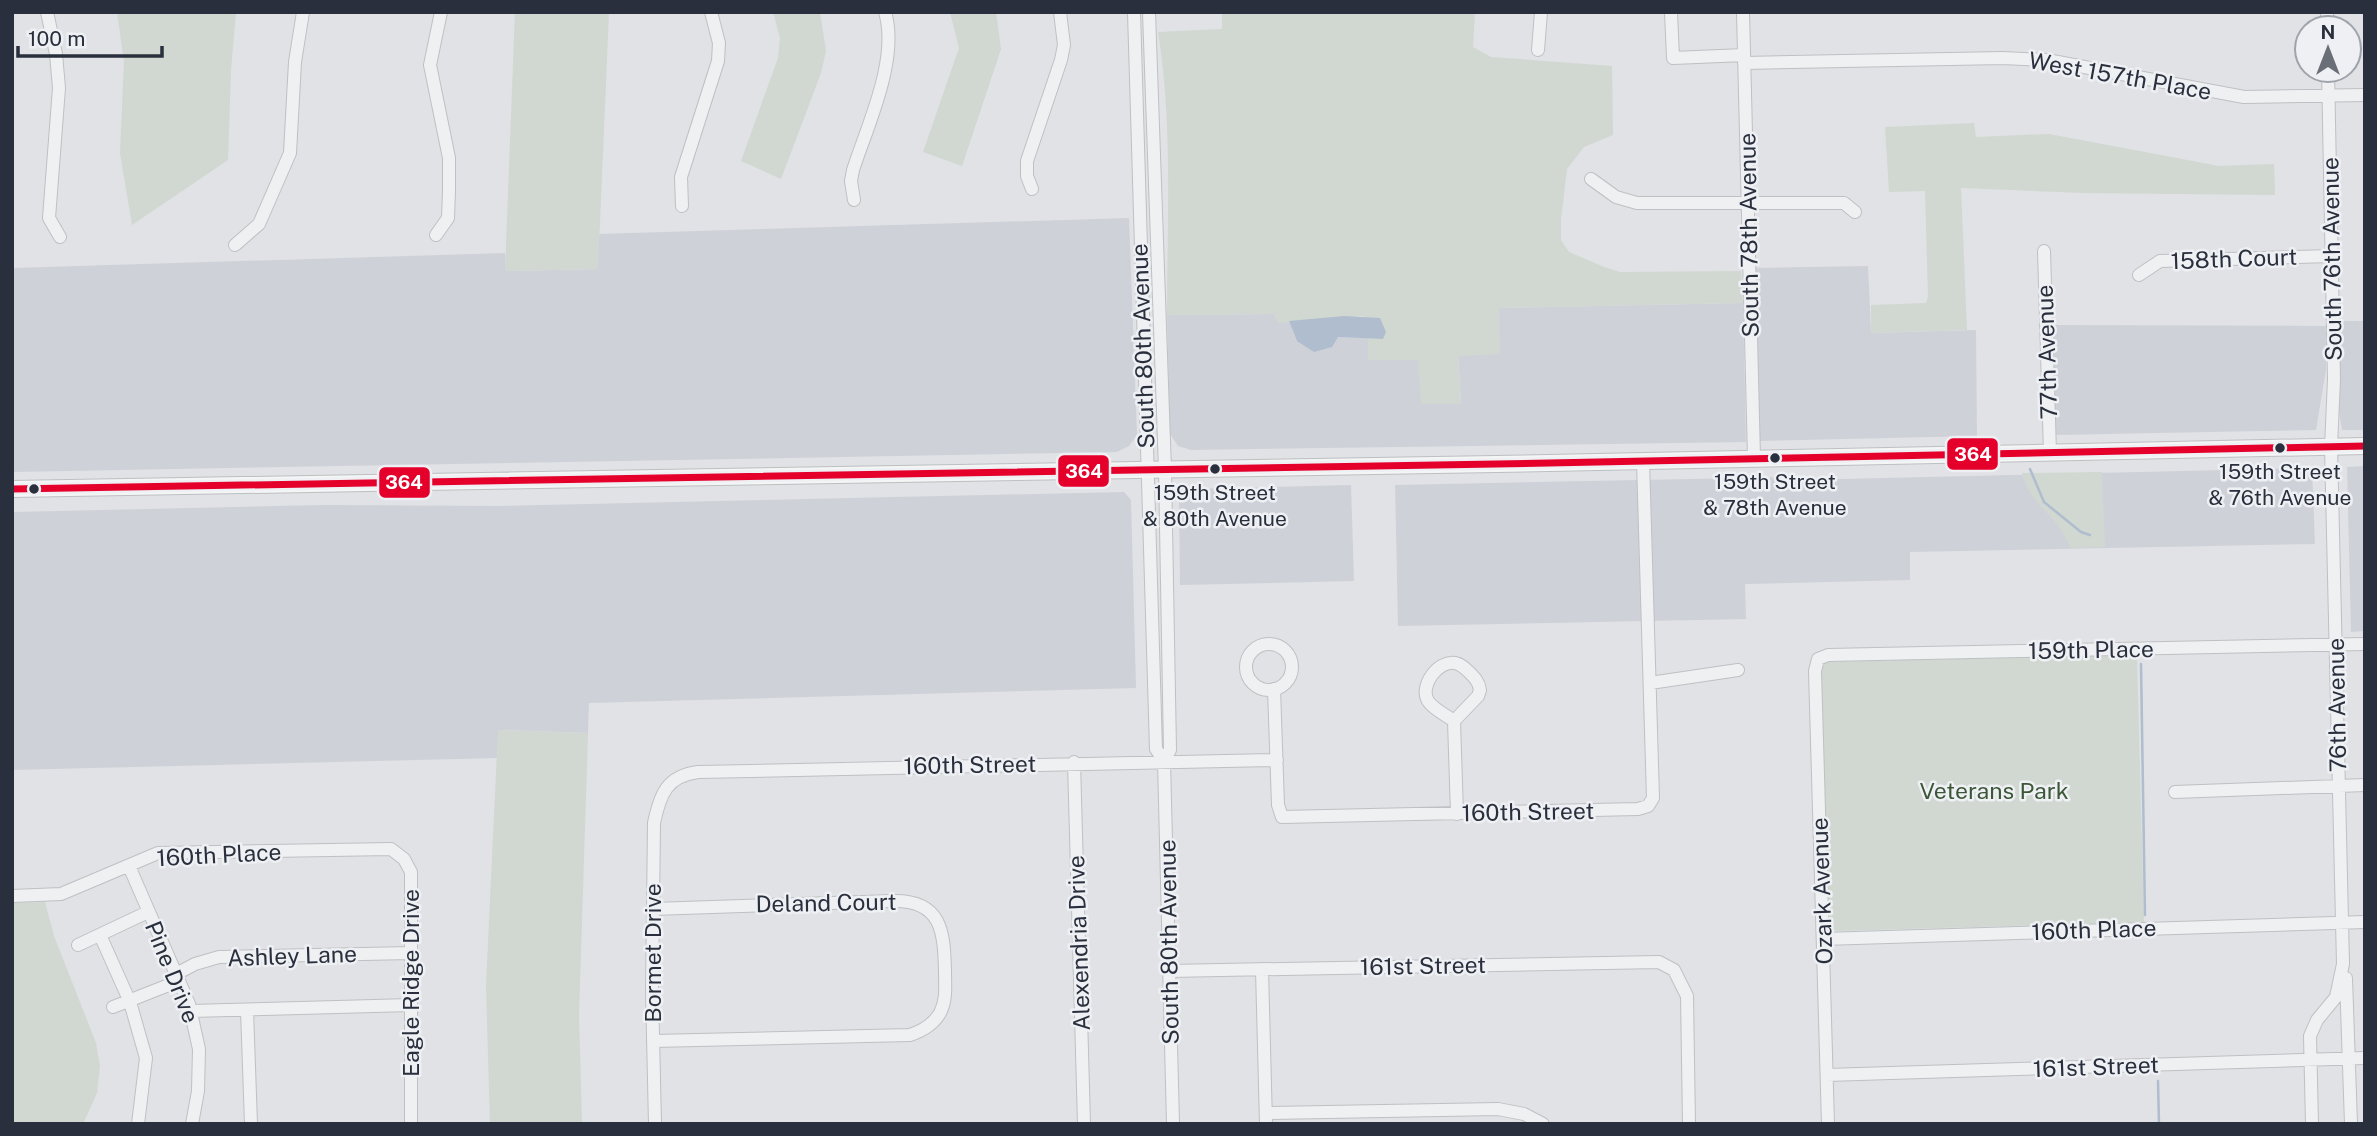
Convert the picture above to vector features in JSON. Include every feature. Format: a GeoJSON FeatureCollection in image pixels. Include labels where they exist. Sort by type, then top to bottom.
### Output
{"type":"FeatureCollection","features":[{"type":"Feature","properties":{"kind":"main road"},"geometry":{"type":"LineString","coordinates":[[12,489],[2365,446]]}},
{"type":"Feature","properties":{"kind":"street"},"geometry":{"type":"LineString","coordinates":[[47,12],[56,54],[59,88],[49,218],[60,237]]}},
{"type":"Feature","properties":{"kind":"street"},"geometry":{"type":"LineString","coordinates":[[235,245],[258,224],[290,153],[295,62],[303,12]]}},
{"type":"Feature","properties":{"kind":"street"},"geometry":{"type":"LineString","coordinates":[[436,235],[447,218],[449,191],[449,158],[430,65],[441,12]]}},
{"type":"Feature","properties":{"kind":"street"},"geometry":{"type":"LineString","coordinates":[[681,206],[681,177],[718,61],[719,43],[711,12]]}},
{"type":"Feature","properties":{"kind":"street"},"geometry":{"type":"LineString","coordinates":[[854,200],[851,181],[853,170],[888,64],[890,39],[885,12]]}},
{"type":"Feature","properties":{"kind":"street"},"geometry":{"type":"LineString","coordinates":[[1032,190],[1027,176],[1027,161],[1061,60],[1064,45],[1060,12]]}},
{"type":"Feature","properties":{"kind":"street","name":"South 80th Avenue"},"geometry":{"type":"LineString","coordinates":[[1134,12],[1156,750],[1164,761]]}},
{"type":"Feature","properties":{"kind":"street","name":"South 80th Avenue"},"geometry":{"type":"LineString","coordinates":[[1149,12],[1165,470],[1170,750],[1164,761],[1174,1124]]}},
{"type":"Feature","properties":{"kind":"street"},"geometry":{"type":"LineString","coordinates":[[1538,50],[1541,12]]}},
{"type":"Feature","properties":{"kind":"street","name":"West 157th Place"},"geometry":{"type":"LineString","coordinates":[[1671,12],[1673,58],[2047,60],[2244,97],[2365,95]]}},
{"type":"Feature","properties":{"kind":"street","name":"South 78th Avenue"},"geometry":{"type":"LineString","coordinates":[[1743,12],[1754,458]]}},
{"type":"Feature","properties":{"kind":"street","name":"South 76th Avenue"},"geometry":{"type":"LineString","coordinates":[[2328,84],[2334,379],[2330,447]]}},
{"type":"Feature","properties":{"kind":"street"},"geometry":{"type":"LineString","coordinates":[[1591,179],[1616,197],[1637,203],[1844,203],[1855,212]]}},
{"type":"Feature","properties":{"kind":"street","name":"77th Avenue"},"geometry":{"type":"LineString","coordinates":[[2043,251],[2050,453]]}},
{"type":"Feature","properties":{"kind":"street","name":"158th Court"},"geometry":{"type":"LineString","coordinates":[[2139,275],[2160,261],[2332,256]]}},
{"type":"Feature","properties":{"kind":"street","name":"76th Avenue"},"geometry":{"type":"LineString","coordinates":[[2330,447],[2343,964],[2347,984],[2351,1124]]}},
{"type":"Feature","properties":{"kind":"street"},"geometry":{"type":"LineString","coordinates":[[1643,461],[1650,683],[1738,670]]}},
{"type":"Feature","properties":{"kind":"street","name":"159th Place"},"geometry":{"type":"LineString","coordinates":[[1818,659],[1828,655],[2365,644]]}},
{"type":"Feature","properties":{"kind":"street","name":"Ozark Avenue"},"geometry":{"type":"LineString","coordinates":[[1818,659],[1815,671],[1828,1124]]}},
{"type":"Feature","properties":{"kind":"street"},"geometry":{"type":"LineString","coordinates":[[1454,721],[1430,705],[1424,690],[1425,685],[1448,663],[1459,664],[1475,678],[1480,690],[1478,696],[1454,721],[1457,814]]}},
{"type":"Feature","properties":{"kind":"street","name":"160th Street"},"geometry":{"type":"LineString","coordinates":[[668,786],[686,773],[698,772],[1074,762],[1277,760],[1278,805],[1282,817],[1638,809],[1648,806],[1653,798],[1650,683]]}},
{"type":"Feature","properties":{"kind":"street"},"geometry":{"type":"LineString","coordinates":[[1274,690],[1277,760]]}},
{"type":"Feature","properties":{"kind":"street","name":"Alexendria Drive"},"geometry":{"type":"LineString","coordinates":[[1074,762],[1084,1124]]}},
{"type":"Feature","properties":{"kind":"street"},"geometry":{"type":"LineString","coordinates":[[2175,792],[2365,785]]}},
{"type":"Feature","properties":{"kind":"street","name":"Bormet Drive"},"geometry":{"type":"LineString","coordinates":[[655,1124],[654,823],[661,795],[668,786]]}},
{"type":"Feature","properties":{"kind":"street","name":"160th Place"},"geometry":{"type":"LineString","coordinates":[[12,896],[61,894],[158,853],[391,849]]}},
{"type":"Feature","properties":{"kind":"street","name":"Eagle Ridge Drive"},"geometry":{"type":"LineString","coordinates":[[391,849],[404,859],[411,872],[411,1124]]}},
{"type":"Feature","properties":{"kind":"street","name":"Pine Drive"},"geometry":{"type":"LineString","coordinates":[[129,866],[191,1011],[199,1049],[198,1091],[192,1124]]}},
{"type":"Feature","properties":{"kind":"street","name":"Deland Court"},"geometry":{"type":"LineString","coordinates":[[653,909],[913,902],[931,913],[943,930],[945,995],[941,1011],[936,1018],[920,1031],[910,1035],[653,1041]]}},
{"type":"Feature","properties":{"kind":"street"},"geometry":{"type":"LineString","coordinates":[[78,945],[148,912]]}},
{"type":"Feature","properties":{"kind":"street","name":"160th Place"},"geometry":{"type":"LineString","coordinates":[[1823,939],[2365,922]]}},
{"type":"Feature","properties":{"kind":"street"},"geometry":{"type":"LineString","coordinates":[[100,934],[130,1002],[146,1058],[138,1124]]}},
{"type":"Feature","properties":{"kind":"street","name":"Ashley Lane"},"geometry":{"type":"LineString","coordinates":[[114,1007],[130,1002],[177,978],[195,964],[219,957],[411,953]]}},
{"type":"Feature","properties":{"kind":"street","name":"161st Street"},"geometry":{"type":"LineString","coordinates":[[1169,971],[1649,961],[1666,964],[1674,970],[1687,996],[1689,1124]]}},
{"type":"Feature","properties":{"kind":"street","name":"76th Avenue"},"geometry":{"type":"LineString","coordinates":[[2312,1124],[2312,1028],[2336,997],[2343,964]]}},
{"type":"Feature","properties":{"kind":"street"},"geometry":{"type":"LineString","coordinates":[[1262,969],[1266,1118],[1498,1109],[1524,1114],[1542,1124]]}},
{"type":"Feature","properties":{"kind":"street"},"geometry":{"type":"LineString","coordinates":[[191,1011],[411,1005]]}},
{"type":"Feature","properties":{"kind":"street"},"geometry":{"type":"LineString","coordinates":[[247,1010],[251,1124]]}},
{"type":"Feature","properties":{"kind":"street","name":"161st Street"},"geometry":{"type":"LineString","coordinates":[[1827,1075],[2365,1058]]}},
{"type":"Feature","properties":{"kind":"shaded area"},"geometry":{"type":"Polygon","coordinates":[[[1129,218],[1137,435],[1129,446],[1117,452],[12,472],[12,268],[505,253],[506,271],[598,269],[598,234],[1129,218]]]}},
{"type":"Feature","properties":{"kind":"shaded area"},"geometry":{"type":"Polygon","coordinates":[[[1868,266],[1871,333],[1976,330],[1977,436],[1760,441],[1754,268],[1868,266]]]}},
{"type":"Feature","properties":{"kind":"shaded area"},"geometry":{"type":"Polygon","coordinates":[[[1743,303],[1746,442],[1191,450],[1178,446],[1170,434],[1167,315],[1274,314],[1278,322],[1289,321],[1297,341],[1338,337],[1368,338],[1368,360],[1418,360],[1461,403],[1458,355],[1498,308],[1743,303]]]}},
{"type":"Feature","properties":{"kind":"shaded area"},"geometry":{"type":"Polygon","coordinates":[[[2339,321],[2365,321],[2365,430],[2342,430],[2338,406],[2339,321]]]}},
{"type":"Feature","properties":{"kind":"shaded area"},"geometry":{"type":"Polygon","coordinates":[[[2050,325],[2326,326],[2326,370],[2316,430],[2055,435],[2050,325]]]}},
{"type":"Feature","properties":{"kind":"shaded area"},"geometry":{"type":"Polygon","coordinates":[[[2365,466],[2365,631],[2351,632],[2347,467],[2365,466]]]}},
{"type":"Feature","properties":{"kind":"shaded area"},"geometry":{"type":"Polygon","coordinates":[[[2312,468],[2315,544],[1910,552],[1910,580],[1745,584],[1746,619],[1398,626],[1395,485],[1788,477],[1799,480],[2312,468]]]}},
{"type":"Feature","properties":{"kind":"shaded area"},"geometry":{"type":"Polygon","coordinates":[[[1351,485],[1354,581],[1180,585],[1179,502],[1192,489],[1351,485]]]}},
{"type":"Feature","properties":{"kind":"shaded area"},"geometry":{"type":"Polygon","coordinates":[[[1124,492],[1131,500],[1136,688],[589,703],[588,733],[499,730],[497,758],[12,770],[12,512],[325,505],[499,506],[1124,492]]]}},
{"type":"Feature","properties":{"kind":"green space"},"geometry":{"type":"Polygon","coordinates":[[[117,12],[236,12],[228,160],[132,225],[120,153],[124,62],[117,12]]]}},
{"type":"Feature","properties":{"kind":"green space"},"geometry":{"type":"Polygon","coordinates":[[[515,12],[609,12],[598,269],[505,271],[515,12]]]}},
{"type":"Feature","properties":{"kind":"green space"},"geometry":{"type":"Polygon","coordinates":[[[773,12],[820,12],[826,51],[821,73],[781,179],[741,161],[778,58],[780,38],[773,12]]]}},
{"type":"Feature","properties":{"kind":"green space"},"geometry":{"type":"Polygon","coordinates":[[[950,12],[996,12],[1001,49],[962,166],[923,152],[959,48],[950,12]]]}},
{"type":"Feature","properties":{"kind":"green space"},"geometry":{"type":"Polygon","coordinates":[[[1222,12],[1475,12],[1473,47],[1491,57],[1612,66],[1613,135],[1584,147],[1567,169],[1561,240],[1569,252],[1620,272],[1741,271],[1743,303],[1499,308],[1500,354],[1458,356],[1461,404],[1421,404],[1418,360],[1368,360],[1368,338],[1383,339],[1363,316],[1278,323],[1274,314],[1167,315],[1166,102],[1158,32],[1222,29],[1222,12]]]}},
{"type":"Feature","properties":{"kind":"green space"},"geometry":{"type":"Polygon","coordinates":[[[1974,123],[1976,137],[2049,134],[2219,166],[2274,164],[2275,195],[2084,193],[1961,188],[1967,330],[1871,333],[1871,305],[1926,303],[1928,297],[1925,191],[1889,192],[1885,127],[1974,123]]]}},
{"type":"Feature","properties":{"kind":"green space"},"geometry":{"type":"Polygon","coordinates":[[[2102,472],[2105,547],[2070,548],[2059,527],[2031,494],[2022,473],[2102,472]]]}},
{"type":"Feature","properties":{"kind":"green space","name":"Veterans Park"},"geometry":{"type":"Polygon","coordinates":[[[2137,655],[2144,922],[1837,931],[1829,928],[1821,667],[1825,662],[2137,655]]]}},
{"type":"Feature","properties":{"kind":"green space"},"geometry":{"type":"Polygon","coordinates":[[[498,730],[588,733],[579,1015],[582,1124],[490,1124],[486,986],[498,730]]]}},
{"type":"Feature","properties":{"kind":"green space"},"geometry":{"type":"Polygon","coordinates":[[[45,902],[54,936],[96,1043],[100,1066],[97,1093],[83,1124],[12,1124],[12,903],[45,902]]]}},
{"type":"Feature","properties":{"kind":"water"},"geometry":{"type":"Polygon","coordinates":[[[1344,316],[1380,318],[1386,332],[1383,339],[1338,337],[1332,347],[1314,352],[1297,341],[1289,321],[1344,316]]]}},
{"type":"Feature","properties":{"kind":"waterway"},"geometry":{"type":"LineString","coordinates":[[2030,469],[2044,502],[2081,532],[2090,535]]}},
{"type":"Feature","properties":{"kind":"waterway"},"geometry":{"type":"LineString","coordinates":[[2141,664],[2145,915]]}},
{"type":"Feature","properties":{"kind":"waterway"},"geometry":{"type":"LineString","coordinates":[[2158,1081],[2159,1124]]}},
{"type":"Feature","properties":{"kind":"transit line","name":"364"},"geometry":{"type":"LineString","coordinates":[[12,489],[2365,446]]}},
{"type":"Feature","properties":{"kind":"place","name":"159th Street & 76th Avenue"},"geometry":{"type":"Point","coordinates":[2280,448]}},
{"type":"Feature","properties":{"kind":"place","name":"159th Street & 78th Avenue"},"geometry":{"type":"Point","coordinates":[1775,458]}},
{"type":"Feature","properties":{"kind":"place","name":"159th Street & 80th Avenue"},"geometry":{"type":"Point","coordinates":[1215,469]}}]}
